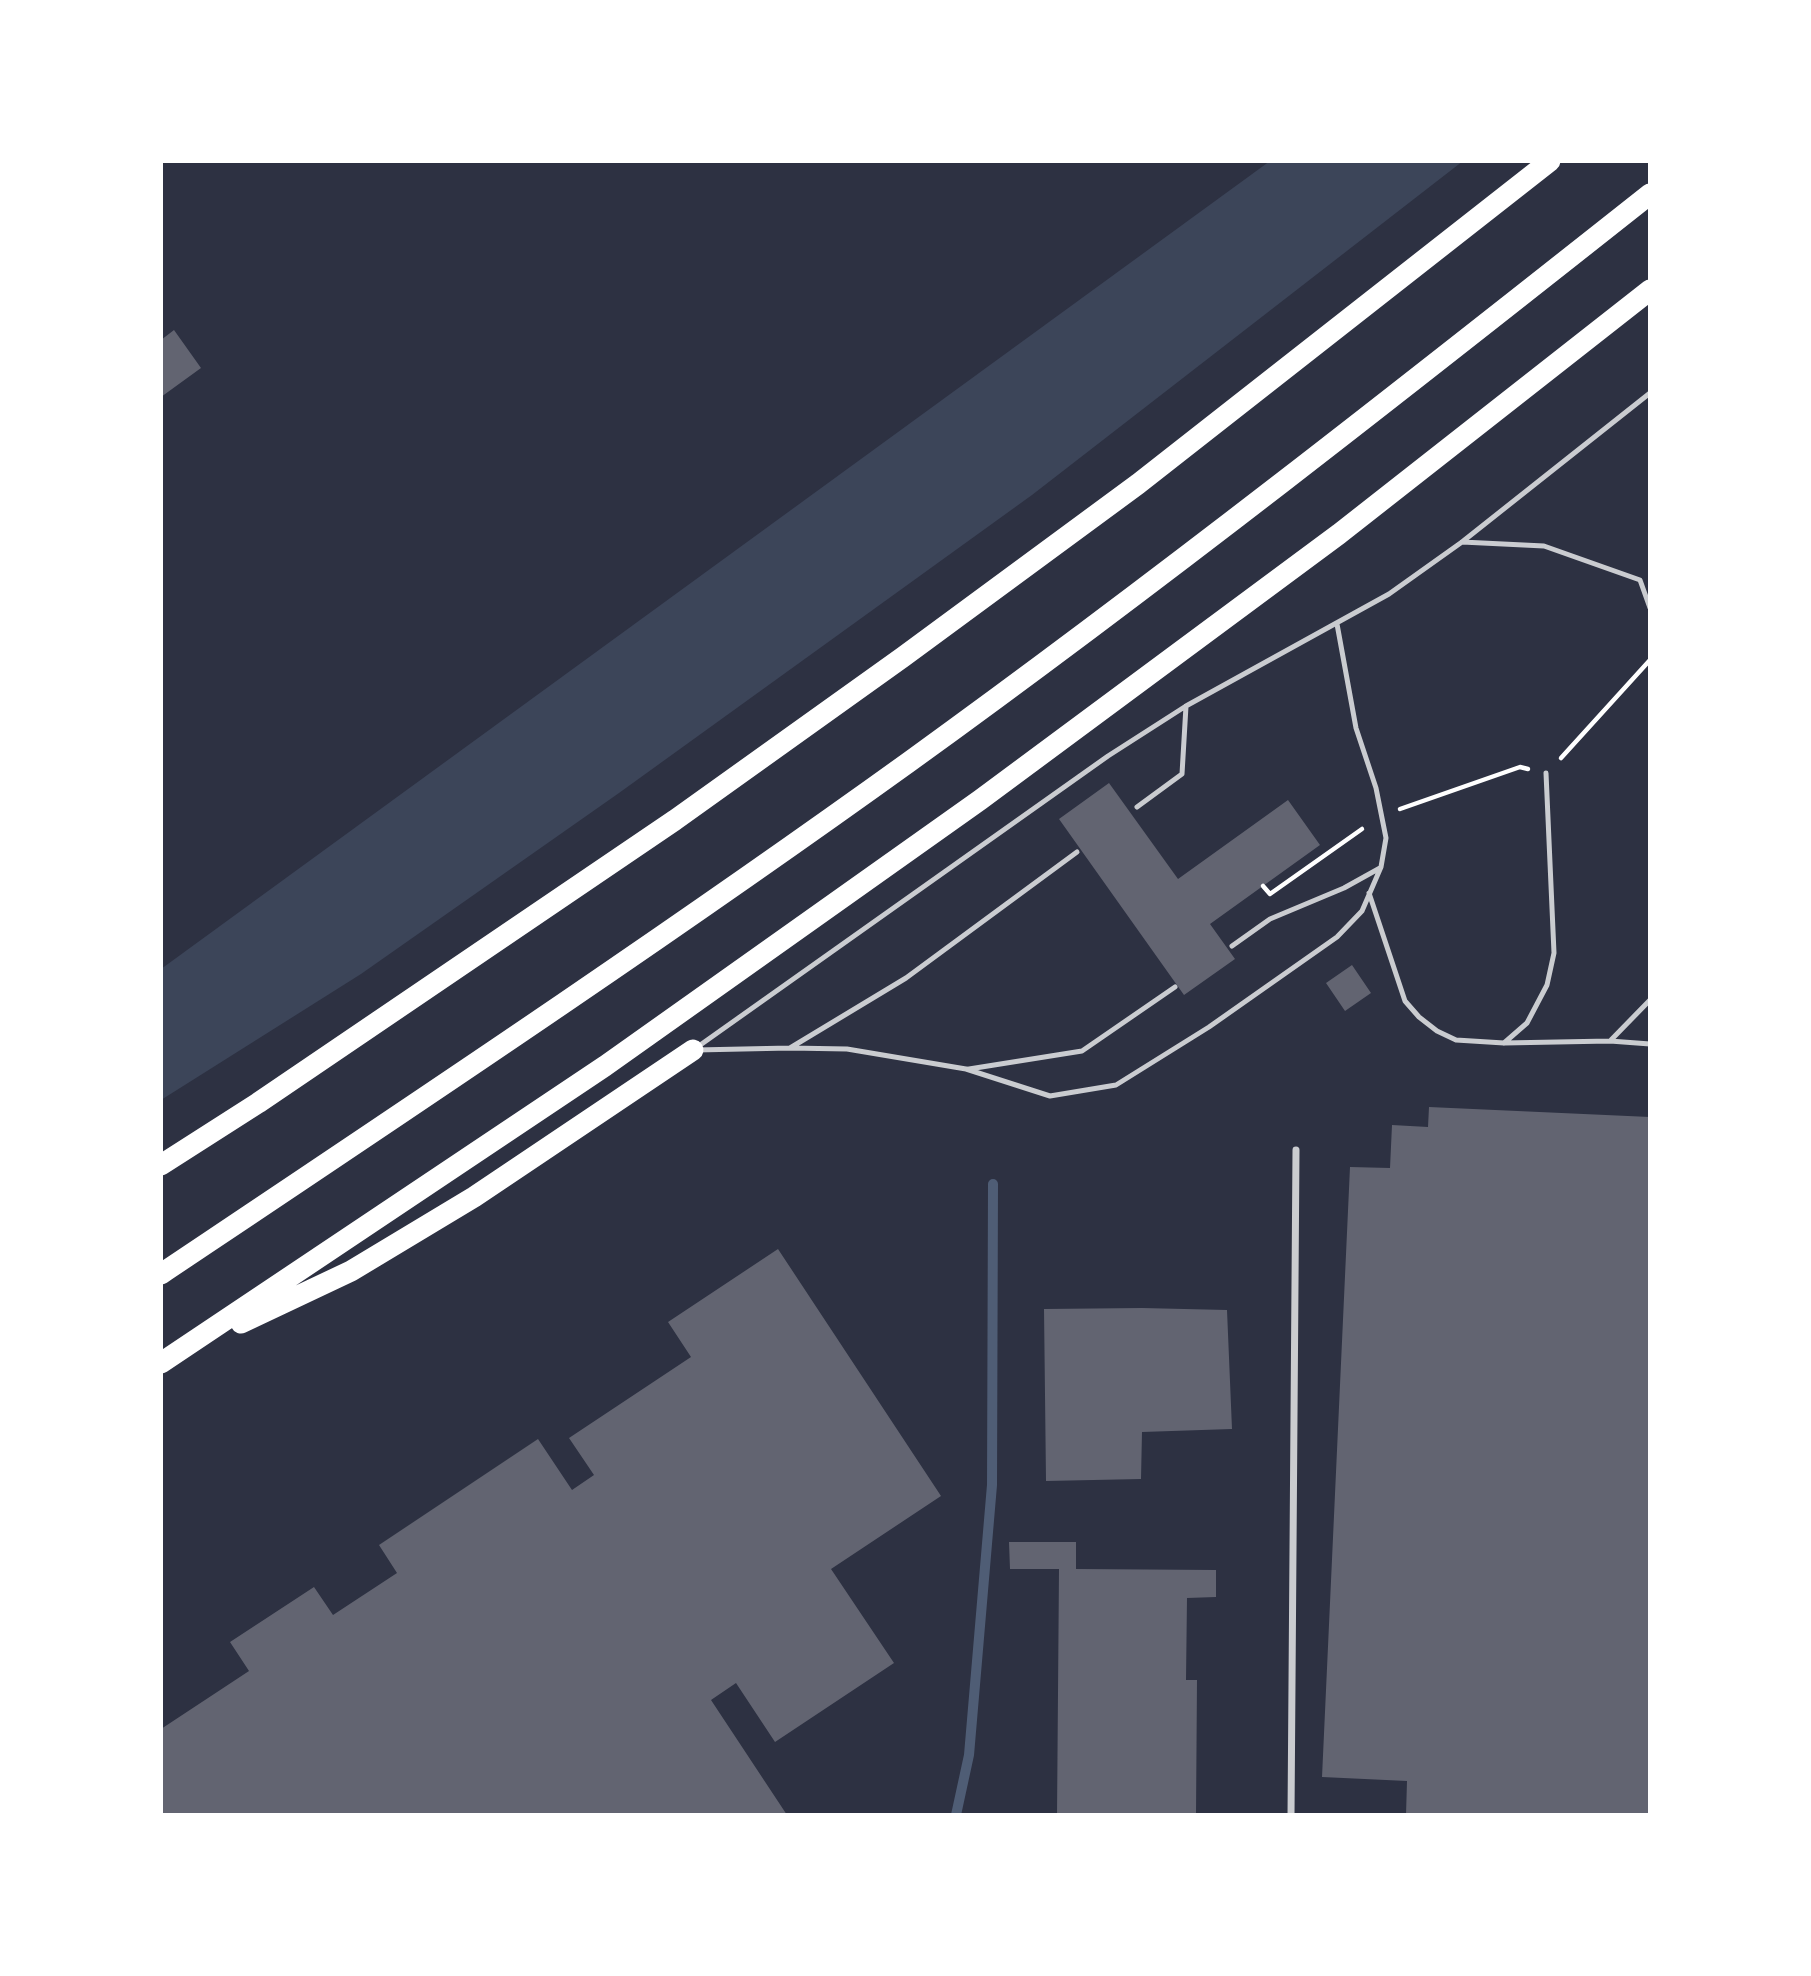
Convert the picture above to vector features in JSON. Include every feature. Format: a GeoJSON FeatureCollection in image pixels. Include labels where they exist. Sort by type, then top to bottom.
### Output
{"type":"FeatureCollection","features":[{"type":"Feature","properties":{"kind":"highway"},"geometry":{"type":"LineString","coordinates":[[161,1166],[675,820],[903,657],[1138,484],[1550,161]]}},
{"type":"Feature","properties":{"kind":"highway"},"geometry":{"type":"LineString","coordinates":[[161,1274],[608,974],[911,760],[1253,503],[1650,194]]}},
{"type":"Feature","properties":{"kind":"highway"},"geometry":{"type":"LineString","coordinates":[[165,1360],[605,1066],[969,808],[1339,534],[1650,290]]}},
{"type":"Feature","properties":{"kind":"highway"},"geometry":{"type":"LineString","coordinates":[[165,1360],[351,1271],[474,1197],[693,1049]]}},
{"type":"Feature","properties":{"kind":"street"},"geometry":{"type":"LineString","coordinates":[[1291,1815],[1296,1150]]}},
{"type":"Feature","properties":{"kind":"lane"},"geometry":{"type":"LineString","coordinates":[[693,1049],[832,954],[1108,756],[1186,706],[1389,594],[1462,542],[1650,393]]}},
{"type":"Feature","properties":{"kind":"lane"},"geometry":{"type":"LineString","coordinates":[[1462,542],[1544,546],[1606,566],[1640,580],[1650,608]]}},
{"type":"Feature","properties":{"kind":"lane"},"geometry":{"type":"LineString","coordinates":[[693,1049],[847,1049],[966,1069],[1050,1096],[1116,1085],[1209,1027],[1337,936],[1362,911],[1381,867],[1386,838],[1376,788],[1356,728],[1337,624]]}},
{"type":"Feature","properties":{"kind":"lane"},"geometry":{"type":"LineString","coordinates":[[1137,807],[1182,774],[1186,706]]}},
{"type":"Feature","properties":{"kind":"lane"},"geometry":{"type":"LineString","coordinates":[[1504,1044],[1527,1023],[1547,985],[1554,953],[1546,773]]}},
{"type":"Feature","properties":{"kind":"lane"},"geometry":{"type":"LineString","coordinates":[[790,1048],[906,978],[1077,852]]}},
{"type":"Feature","properties":{"kind":"lane"},"geometry":{"type":"LineString","coordinates":[[1232,946],[1270,919],[1344,888],[1381,867]]}},
{"type":"Feature","properties":{"kind":"lane"},"geometry":{"type":"LineString","coordinates":[[1369,893],[1405,1001],[1437,1031],[1456,1040],[1504,1044],[1610,1041],[1650,1044]]}},
{"type":"Feature","properties":{"kind":"lane"},"geometry":{"type":"LineString","coordinates":[[966,1069],[1082,1051],[1175,987]]}},
{"type":"Feature","properties":{"kind":"lane"},"geometry":{"type":"LineString","coordinates":[[1610,1041],[1650,1000]]}},
{"type":"Feature","properties":{"kind":"path"},"geometry":{"type":"LineString","coordinates":[[1263,886],[1270,894],[1381,815],[1520,767],[1546,773],[1650,660]]}},
{"type":"Feature","properties":{"kind":"shaded area"},"geometry":{"type":"Polygon","coordinates":[[[1270,161],[1463,161],[1032,495],[619,793],[361,974],[161,1100],[161,969],[1270,161]]]}},
{"type":"Feature","properties":{"kind":"building"},"geometry":{"type":"Polygon","coordinates":[[[174,330],[201,368],[161,397],[161,340],[174,330]]]}},
{"type":"Feature","properties":{"kind":"building"},"geometry":{"type":"Polygon","coordinates":[[[1109,783],[1178,879],[1288,800],[1320,845],[1210,924],[1235,959],[1184,995],[1059,819],[1109,783]]]}},
{"type":"Feature","properties":{"kind":"building"},"geometry":{"type":"Polygon","coordinates":[[[1352,965],[1371,993],[1345,1011],[1326,983],[1352,965]]]}},
{"type":"Feature","properties":{"kind":"building"},"geometry":{"type":"Polygon","coordinates":[[[1429,1107],[1650,1117],[1650,1815],[1406,1815],[1407,1781],[1322,1777],[1350,1167],[1390,1168],[1392,1125],[1428,1127],[1429,1107]]]}},
{"type":"Feature","properties":{"kind":"building"},"geometry":{"type":"Polygon","coordinates":[[[778,1249],[941,1496],[831,1569],[894,1663],[775,1742],[736,1683],[711,1700],[787,1815],[161,1815],[161,1729],[249,1671],[230,1642],[314,1587],[333,1615],[397,1573],[379,1545],[538,1439],[572,1490],[594,1475],[569,1438],[691,1357],[668,1322],[778,1249]]]}},
{"type":"Feature","properties":{"kind":"building"},"geometry":{"type":"Polygon","coordinates":[[[1044,1309],[1227,1310],[1232,1429],[1142,1432],[1141,1479],[1046,1481],[1044,1309]]]}},
{"type":"Feature","properties":{"kind":"building"},"geometry":{"type":"Polygon","coordinates":[[[1009,1542],[1076,1542],[1076,1569],[1216,1570],[1216,1597],[1187,1598],[1186,1680],[1197,1680],[1196,1815],[1057,1815],[1059,1569],[1010,1569],[1009,1542]]]}},
{"type":"Feature","properties":{"kind":"waterway"},"geometry":{"type":"LineString","coordinates":[[956,1815],[969,1755],[992,1485],[993,1184]]}}]}
